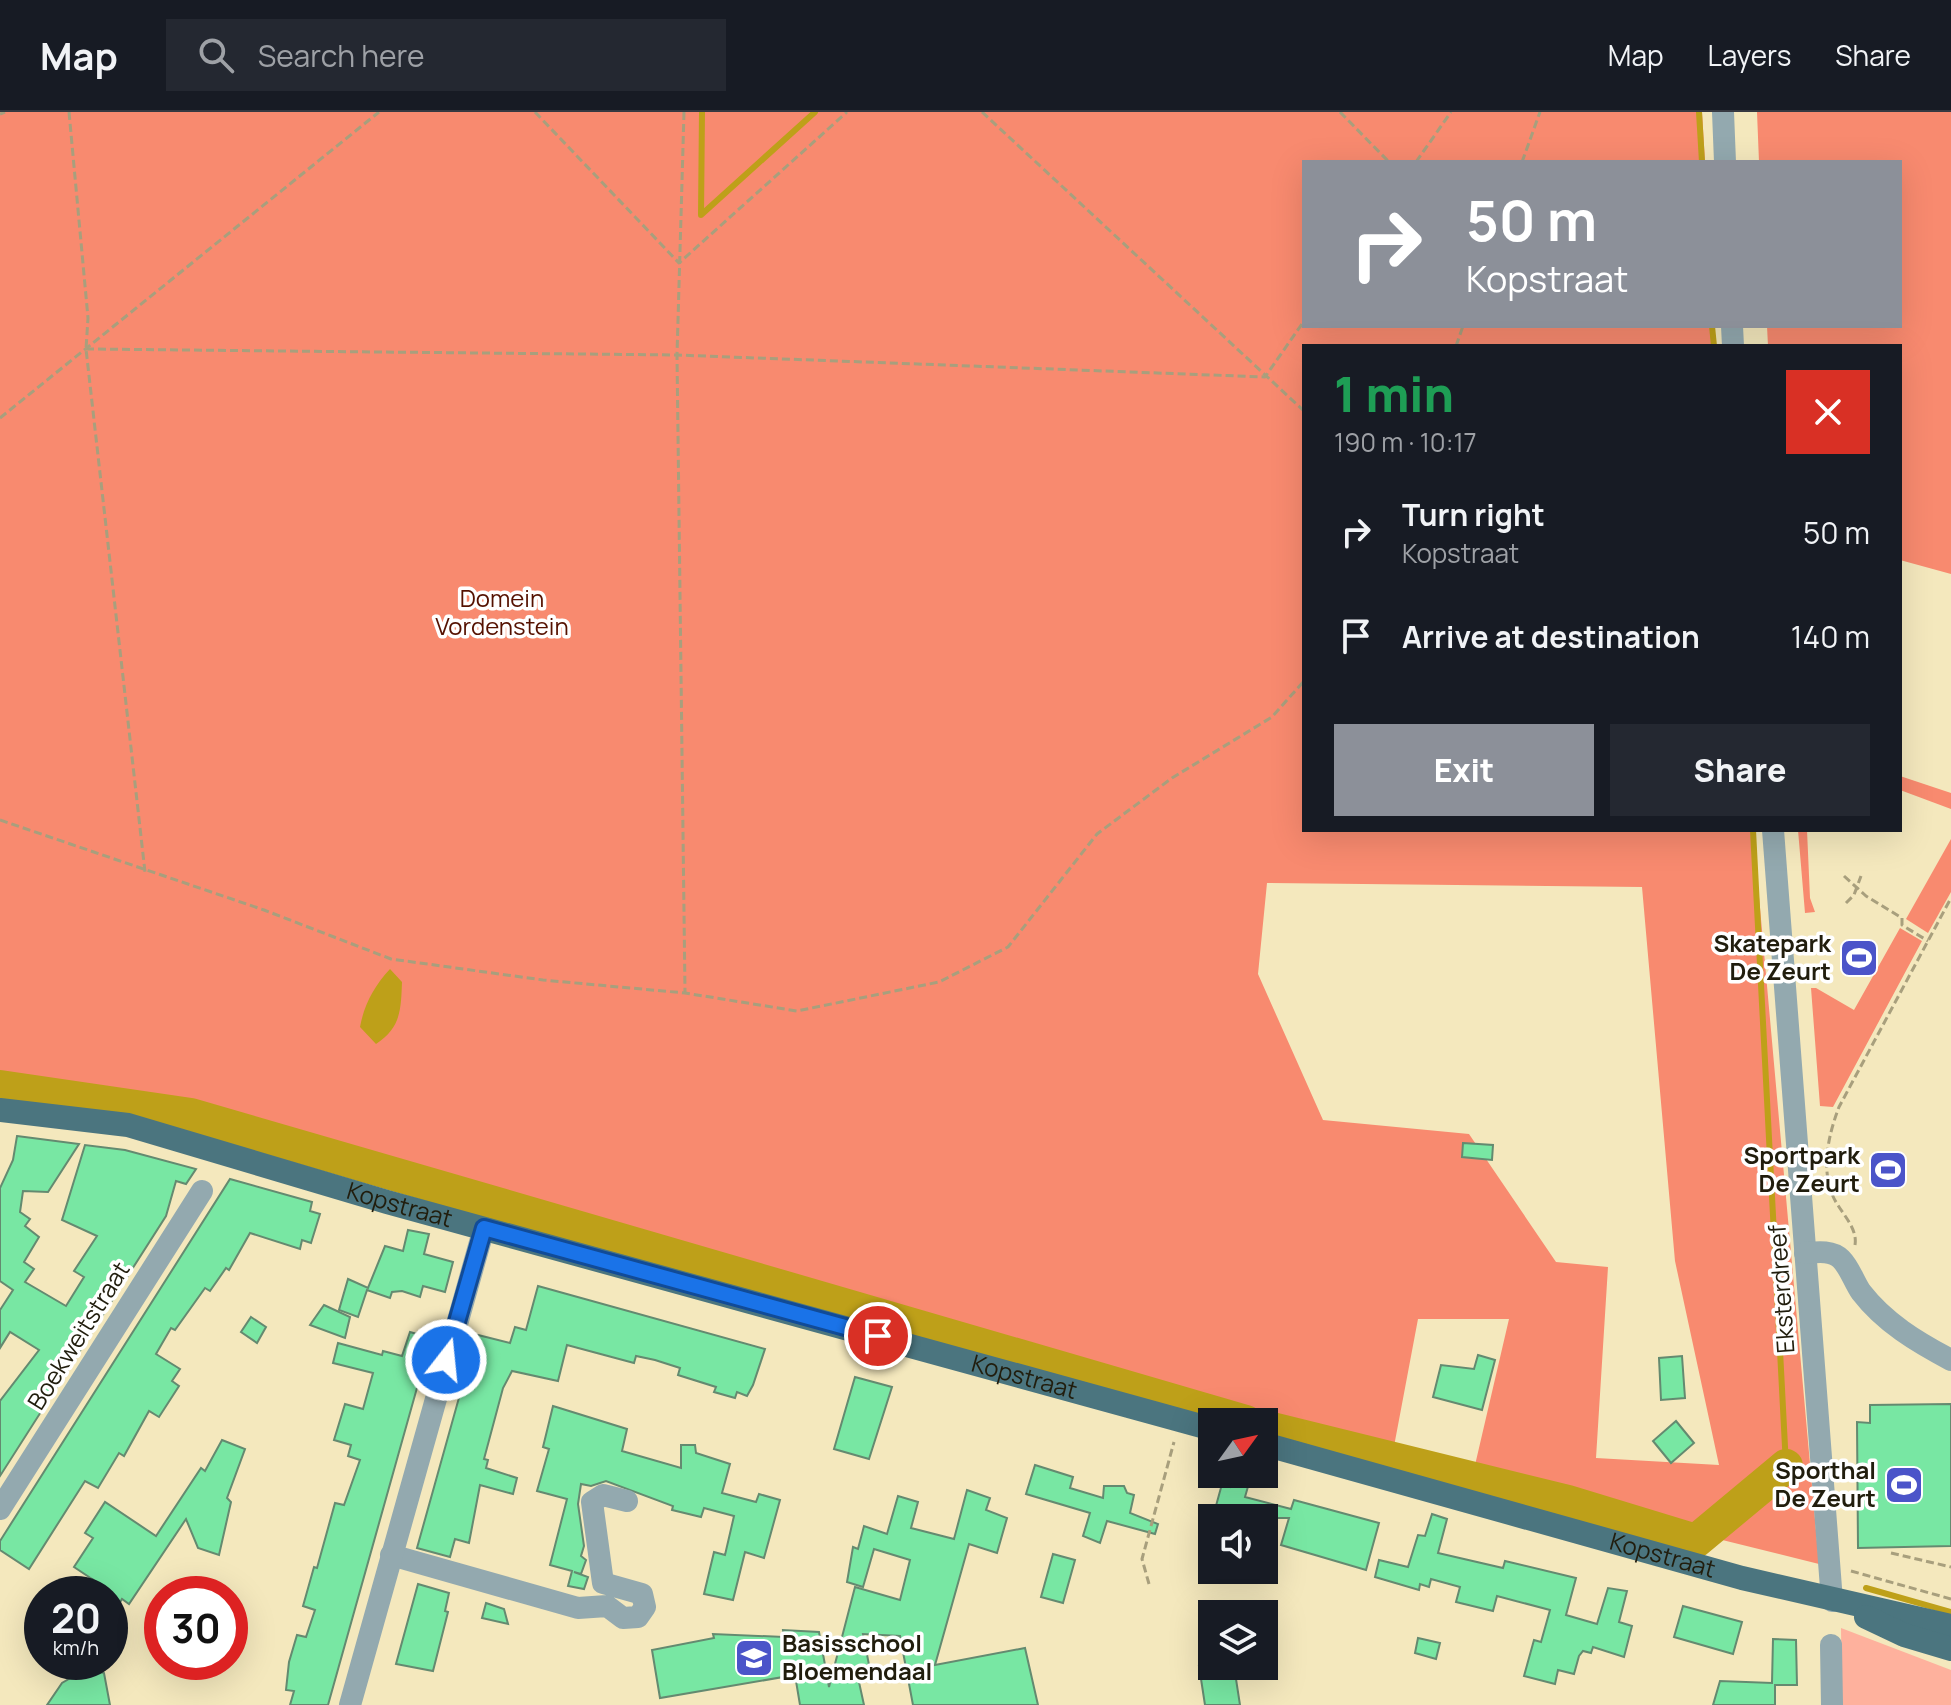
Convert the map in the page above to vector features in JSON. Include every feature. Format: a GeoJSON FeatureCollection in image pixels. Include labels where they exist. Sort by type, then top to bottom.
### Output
{"type":"FeatureCollection","features":[{"type":"Feature","properties":{"kind":"main road","name":"Kopstraat"},"geometry":{"type":"LineString","coordinates":[[0,1110],[128,1125],[484,1228],[1198,1425]]}},
{"type":"Feature","properties":{"kind":"main road","name":"Kopstraat"},"geometry":{"type":"LineString","coordinates":[[1278,1448],[1832,1601],[1951,1626]]}},
{"type":"Feature","properties":{"kind":"main road","name":"Kopstraat"},"geometry":{"type":"LineString","coordinates":[[1832,1601],[1904,1635],[1951,1649]]}},
{"type":"Feature","properties":{"kind":"street"},"geometry":{"type":"LineString","coordinates":[[1723,112],[1725,160]]}},
{"type":"Feature","properties":{"kind":"street","name":"Eksterdreef"},"geometry":{"type":"LineString","coordinates":[[1773,832],[1832,1601]]}},
{"type":"Feature","properties":{"kind":"street","name":"Boekweitstraat"},"geometry":{"type":"LineString","coordinates":[[0,1509],[202,1191]]}},
{"type":"Feature","properties":{"kind":"street"},"geometry":{"type":"LineString","coordinates":[[350,1705],[484,1228]]}},
{"type":"Feature","properties":{"kind":"street"},"geometry":{"type":"LineString","coordinates":[[1805,1253],[1832,1253],[1841,1259],[1861,1291],[1893,1325],[1910,1339],[1951,1360]]}},
{"type":"Feature","properties":{"kind":"street"},"geometry":{"type":"LineString","coordinates":[[607,1606],[592,1502],[603,1495],[627,1501]]}},
{"type":"Feature","properties":{"kind":"street"},"geometry":{"type":"LineString","coordinates":[[391,1555],[578,1608],[607,1606],[623,1618],[638,1617],[645,1607],[642,1594],[603,1583]]}},
{"type":"Feature","properties":{"kind":"street"},"geometry":{"type":"LineString","coordinates":[[1831,1645],[1832,1705]]}},
{"type":"Feature","properties":{"kind":"path"},"geometry":{"type":"LineString","coordinates":[[69,112],[88,318],[86,349],[145,872]]}},
{"type":"Feature","properties":{"kind":"path"},"geometry":{"type":"LineString","coordinates":[[0,418],[379,112]]}},
{"type":"Feature","properties":{"kind":"path"},"geometry":{"type":"LineString","coordinates":[[535,112],[679,263]]}},
{"type":"Feature","properties":{"kind":"path"},"geometry":{"type":"LineString","coordinates":[[684,112],[677,355],[685,993]]}},
{"type":"Feature","properties":{"kind":"path"},"geometry":{"type":"LineString","coordinates":[[679,263],[847,112]]}},
{"type":"Feature","properties":{"kind":"path"},"geometry":{"type":"LineString","coordinates":[[982,112],[1302,409]]}},
{"type":"Feature","properties":{"kind":"path"},"geometry":{"type":"LineString","coordinates":[[1340,112],[1387,160]]}},
{"type":"Feature","properties":{"kind":"path"},"geometry":{"type":"LineString","coordinates":[[1417,160],[1451,112]]}},
{"type":"Feature","properties":{"kind":"path"},"geometry":{"type":"LineString","coordinates":[[1523,160],[1540,112]]}},
{"type":"Feature","properties":{"kind":"path"},"geometry":{"type":"LineString","coordinates":[[1265,377],[1302,324]]}},
{"type":"Feature","properties":{"kind":"path"},"geometry":{"type":"LineString","coordinates":[[86,349],[677,355],[1265,377]]}},
{"type":"Feature","properties":{"kind":"path"},"geometry":{"type":"LineString","coordinates":[[0,820],[145,872],[264,910],[391,959],[543,980],[685,993],[797,1011],[939,982],[1008,947],[1097,834],[1172,778],[1272,717],[1302,683]]}},
{"type":"Feature","properties":{"kind":"path"},"geometry":{"type":"LineString","coordinates":[[1844,876],[1866,896],[1902,918],[1902,925],[1928,941]]}},
{"type":"Feature","properties":{"kind":"path"},"geometry":{"type":"LineString","coordinates":[[1846,903],[1858,887],[1861,876]]}},
{"type":"Feature","properties":{"kind":"path"},"geometry":{"type":"LineString","coordinates":[[1841,1259],[1854,1249],[1856,1240],[1853,1228],[1831,1191],[1827,1161],[1829,1132],[1951,898]]}},
{"type":"Feature","properties":{"kind":"path"},"geometry":{"type":"LineString","coordinates":[[1149,1584],[1142,1559],[1175,1438]]}},
{"type":"Feature","properties":{"kind":"path"},"geometry":{"type":"LineString","coordinates":[[1891,1553],[1951,1567]]}},
{"type":"Feature","properties":{"kind":"path"},"geometry":{"type":"LineString","coordinates":[[1827,1556],[1849,1571],[1951,1599]]}},
{"type":"Feature","properties":{"kind":"shaded area"},"geometry":{"type":"Polygon","coordinates":[[[390,969],[402,982],[400,1009],[395,1024],[376,1044],[360,1027],[370,996],[390,969]]]}},
{"type":"Feature","properties":{"kind":"shaded area"},"geometry":{"type":"Polygon","coordinates":[[[1841,1628],[1951,1670],[1951,1705],[1842,1705],[1841,1628]]]}},
{"type":"Feature","properties":{"kind":"green space","name":"Domein Vordenstein"},"geometry":{"type":"Polygon","coordinates":[[[0,112],[1702,112],[1705,160],[1302,160],[1302,328],[1714,328],[1716,344],[1302,344],[1302,832],[1753,832],[1819,1564],[1472,1478],[1509,1319],[1418,1319],[1392,1457],[1278,1425],[1278,1408],[1216,1408],[192,1122],[0,1094],[0,112]],[[1267,883],[1258,974],[1323,1120],[1469,1134],[1556,1262],[1608,1267],[1596,1458],[1719,1465],[1675,1261],[1642,887],[1267,883]]]}},
{"type":"Feature","properties":{"kind":"green space"},"geometry":{"type":"Polygon","coordinates":[[[1757,112],[1951,112],[1951,574],[1902,561],[1902,344],[1768,344],[1767,328],[1902,328],[1902,160],[1759,160],[1757,112]]]}},
{"type":"Feature","properties":{"kind":"green space"},"geometry":{"type":"Polygon","coordinates":[[[1902,777],[1951,793],[1951,809],[1902,791],[1902,777]]]}},
{"type":"Feature","properties":{"kind":"green space"},"geometry":{"type":"Polygon","coordinates":[[[1798,832],[1807,832],[1810,898],[1815,912],[1805,913],[1798,832]]]}},
{"type":"Feature","properties":{"kind":"green space"},"geometry":{"type":"Polygon","coordinates":[[[1951,839],[1951,892],[1928,933],[1906,919],[1951,839]]]}},
{"type":"Feature","properties":{"kind":"green space"},"geometry":{"type":"Polygon","coordinates":[[[1900,928],[1922,941],[1833,1107],[1820,1106],[1811,988],[1854,1010],[1900,928]]]}},
{"type":"Feature","properties":{"kind":"building"},"geometry":{"type":"Polygon","coordinates":[[[17,1136],[79,1144],[48,1192],[23,1191],[20,1212],[30,1219],[25,1226],[39,1237],[24,1262],[34,1269],[25,1282],[66,1306],[84,1277],[74,1271],[97,1236],[62,1220],[85,1145],[125,1150],[196,1169],[186,1184],[176,1181],[166,1216],[0,1476],[0,1401],[39,1350],[10,1332],[0,1348],[0,1310],[13,1290],[0,1281],[0,1188],[13,1160],[17,1136]]]}},
{"type":"Feature","properties":{"kind":"building"},"geometry":{"type":"Polygon","coordinates":[[[1463,1143],[1493,1145],[1492,1160],[1462,1157],[1463,1143]]]}},
{"type":"Feature","properties":{"kind":"building"},"geometry":{"type":"Polygon","coordinates":[[[230,1179],[312,1202],[310,1211],[320,1214],[311,1243],[302,1240],[300,1249],[250,1233],[229,1270],[226,1268],[210,1291],[205,1288],[175,1330],[171,1328],[156,1354],[180,1369],[172,1381],[179,1386],[159,1417],[149,1411],[124,1456],[119,1453],[98,1488],[85,1481],[29,1569],[0,1550],[0,1541],[230,1179]]]}},
{"type":"Feature","properties":{"kind":"building"},"geometry":{"type":"Polygon","coordinates":[[[408,1230],[429,1234],[424,1254],[453,1262],[445,1292],[423,1286],[420,1297],[402,1291],[392,1292],[390,1298],[367,1290],[358,1317],[339,1310],[348,1279],[368,1288],[385,1246],[403,1251],[408,1230]]]}},
{"type":"Feature","properties":{"kind":"building"},"geometry":{"type":"Polygon","coordinates":[[[538,1286],[765,1349],[753,1385],[747,1396],[737,1392],[735,1398],[714,1392],[716,1387],[678,1375],[680,1368],[655,1360],[636,1356],[634,1363],[567,1345],[558,1381],[512,1371],[503,1388],[484,1459],[488,1460],[486,1468],[517,1478],[513,1494],[480,1485],[469,1543],[455,1539],[450,1557],[417,1548],[478,1335],[510,1343],[515,1327],[526,1330],[538,1286]]]}},
{"type":"Feature","properties":{"kind":"building"},"geometry":{"type":"Polygon","coordinates":[[[324,1305],[350,1317],[345,1338],[310,1325],[324,1305]]]}},
{"type":"Feature","properties":{"kind":"building"},"geometry":{"type":"Polygon","coordinates":[[[251,1317],[266,1327],[257,1343],[241,1332],[251,1317]]]}},
{"type":"Feature","properties":{"kind":"building"},"geometry":{"type":"Polygon","coordinates":[[[410,1332],[431,1338],[328,1705],[290,1705],[294,1691],[286,1690],[289,1662],[297,1635],[306,1637],[315,1610],[303,1606],[314,1567],[317,1568],[335,1503],[344,1505],[360,1460],[348,1456],[351,1445],[334,1440],[345,1404],[363,1409],[373,1373],[333,1363],[338,1343],[382,1355],[383,1351],[402,1356],[410,1332]]]}},
{"type":"Feature","properties":{"kind":"building"},"geometry":{"type":"Polygon","coordinates":[[[1478,1355],[1495,1360],[1482,1410],[1433,1397],[1441,1365],[1474,1369],[1478,1355]]]}},
{"type":"Feature","properties":{"kind":"building"},"geometry":{"type":"Polygon","coordinates":[[[1682,1356],[1685,1398],[1661,1400],[1659,1358],[1682,1356]]]}},
{"type":"Feature","properties":{"kind":"building"},"geometry":{"type":"Polygon","coordinates":[[[855,1377],[892,1387],[869,1459],[834,1449],[855,1377]]]}},
{"type":"Feature","properties":{"kind":"building","name":"Sporthal De Zeurt"},"geometry":{"type":"Polygon","coordinates":[[[1951,1404],[1951,1546],[1858,1548],[1857,1422],[1870,1423],[1870,1405],[1951,1404]]]}},
{"type":"Feature","properties":{"kind":"building"},"geometry":{"type":"Polygon","coordinates":[[[553,1406],[627,1429],[622,1451],[681,1468],[681,1445],[695,1445],[696,1453],[730,1464],[722,1493],[756,1502],[759,1494],[780,1500],[764,1558],[745,1552],[733,1600],[704,1594],[714,1552],[725,1555],[734,1516],[704,1508],[701,1517],[672,1510],[673,1506],[606,1481],[591,1486],[581,1484],[578,1504],[584,1546],[581,1556],[586,1560],[581,1574],[574,1572],[588,1577],[584,1589],[568,1586],[572,1571],[550,1565],[567,1499],[537,1491],[549,1449],[543,1447],[553,1406]]]}},
{"type":"Feature","properties":{"kind":"building"},"geometry":{"type":"Polygon","coordinates":[[[1676,1421],[1694,1443],[1671,1463],[1653,1441],[1676,1421]]]}},
{"type":"Feature","properties":{"kind":"building"},"geometry":{"type":"Polygon","coordinates":[[[222,1440],[245,1449],[227,1498],[231,1502],[219,1555],[198,1548],[186,1519],[148,1576],[144,1576],[144,1582],[129,1604],[128,1576],[88,1576],[74,1567],[93,1538],[85,1533],[105,1502],[156,1536],[201,1468],[205,1471],[222,1440]]]}},
{"type":"Feature","properties":{"kind":"building"},"geometry":{"type":"Polygon","coordinates":[[[1035,1465],[1073,1477],[1070,1488],[1103,1498],[1104,1486],[1124,1486],[1127,1493],[1134,1495],[1130,1513],[1158,1524],[1155,1534],[1107,1521],[1100,1543],[1083,1536],[1090,1513],[1026,1494],[1035,1465]]]}},
{"type":"Feature","properties":{"kind":"building"},"geometry":{"type":"Polygon","coordinates":[[[1221,1488],[1248,1488],[1245,1497],[1272,1504],[1216,1504],[1221,1488]]]}},
{"type":"Feature","properties":{"kind":"building"},"geometry":{"type":"Polygon","coordinates":[[[967,1490],[990,1498],[986,1510],[1007,1518],[997,1553],[969,1544],[935,1665],[1025,1648],[1038,1705],[913,1705],[900,1636],[863,1634],[870,1670],[857,1673],[864,1705],[800,1705],[795,1675],[660,1698],[652,1650],[714,1638],[713,1634],[784,1637],[783,1630],[819,1632],[829,1687],[855,1587],[900,1600],[910,1560],[874,1549],[863,1587],[847,1582],[853,1547],[858,1549],[864,1526],[887,1534],[898,1496],[918,1502],[911,1528],[954,1539],[967,1490]]]}},
{"type":"Feature","properties":{"kind":"building"},"geometry":{"type":"Polygon","coordinates":[[[1294,1500],[1379,1523],[1366,1570],[1281,1545],[1289,1518],[1278,1518],[1278,1506],[1291,1509],[1294,1500]]]}},
{"type":"Feature","properties":{"kind":"building"},"geometry":{"type":"Polygon","coordinates":[[[1432,1514],[1447,1519],[1438,1553],[1503,1568],[1505,1561],[1576,1578],[1566,1615],[1597,1624],[1608,1588],[1627,1591],[1619,1622],[1632,1626],[1624,1657],[1593,1647],[1591,1653],[1583,1651],[1579,1656],[1574,1674],[1558,1670],[1555,1684],[1524,1676],[1534,1640],[1541,1642],[1550,1610],[1497,1596],[1493,1611],[1456,1602],[1460,1587],[1431,1579],[1429,1587],[1420,1584],[1419,1590],[1375,1577],[1379,1560],[1408,1567],[1418,1535],[1425,1536],[1432,1514]]]}},
{"type":"Feature","properties":{"kind":"building"},"geometry":{"type":"Polygon","coordinates":[[[1053,1554],[1075,1560],[1063,1603],[1041,1597],[1053,1554]]]}},
{"type":"Feature","properties":{"kind":"building"},"geometry":{"type":"Polygon","coordinates":[[[418,1584],[449,1593],[445,1611],[448,1612],[433,1671],[396,1664],[418,1584]]]}},
{"type":"Feature","properties":{"kind":"building"},"geometry":{"type":"Polygon","coordinates":[[[486,1603],[504,1609],[508,1624],[482,1618],[486,1603]]]}},
{"type":"Feature","properties":{"kind":"building"},"geometry":{"type":"Polygon","coordinates":[[[1683,1606],[1742,1622],[1733,1654],[1674,1637],[1683,1606]]]}},
{"type":"Feature","properties":{"kind":"building"},"geometry":{"type":"Polygon","coordinates":[[[1418,1638],[1440,1643],[1436,1659],[1415,1653],[1418,1638]]]}},
{"type":"Feature","properties":{"kind":"building"},"geometry":{"type":"Polygon","coordinates":[[[1773,1639],[1796,1640],[1797,1685],[1775,1685],[1775,1705],[1713,1705],[1720,1681],[1772,1683],[1773,1639]]]}},
{"type":"Feature","properties":{"kind":"building"},"geometry":{"type":"Polygon","coordinates":[[[67,1680],[105,1680],[110,1705],[47,1705],[67,1680]]]}},
{"type":"Feature","properties":{"kind":"building"},"geometry":{"type":"Polygon","coordinates":[[[1201,1680],[1236,1680],[1240,1705],[1205,1705],[1201,1680]]]}},
{"type":"Feature","properties":{"kind":"waterway"},"geometry":{"type":"LineString","coordinates":[[702,112],[701,215],[815,112]]}},
{"type":"Feature","properties":{"kind":"waterway"},"geometry":{"type":"LineString","coordinates":[[1699,112],[1702,160]]}},
{"type":"Feature","properties":{"kind":"waterway"},"geometry":{"type":"LineString","coordinates":[[1712,328],[1714,344]]}},
{"type":"Feature","properties":{"kind":"waterway"},"geometry":{"type":"LineString","coordinates":[[1753,832],[1786,1466]]}},
{"type":"Feature","properties":{"kind":"waterway"},"geometry":{"type":"LineString","coordinates":[[0,1087],[191,1115],[1198,1408]]}},
{"type":"Feature","properties":{"kind":"waterway"},"geometry":{"type":"LineString","coordinates":[[1278,1430],[1568,1502],[1696,1541],[1786,1466]]}},
{"type":"Feature","properties":{"kind":"waterway"},"geometry":{"type":"LineString","coordinates":[[1866,1588],[1951,1612]]}},
{"type":"Feature","properties":{"kind":"place","name":"Skatepark De Zeurt"},"geometry":{"type":"Point","coordinates":[1859,958]}},
{"type":"Feature","properties":{"kind":"place","name":"Sportpark De Zeurt"},"geometry":{"type":"Point","coordinates":[1888,1170]}},
{"type":"Feature","properties":{"kind":"place","name":"Sporthal De Zeurt"},"geometry":{"type":"Point","coordinates":[1904,1485]}},
{"type":"Feature","properties":{"kind":"place","name":"Basisschool Bloemendaal"},"geometry":{"type":"Point","coordinates":[754,1658]}},
{"type":"Feature","properties":{"kind":"route"},"geometry":{"type":"LineString","coordinates":[[446,1360],[484,1228],[878,1336]]}}]}
